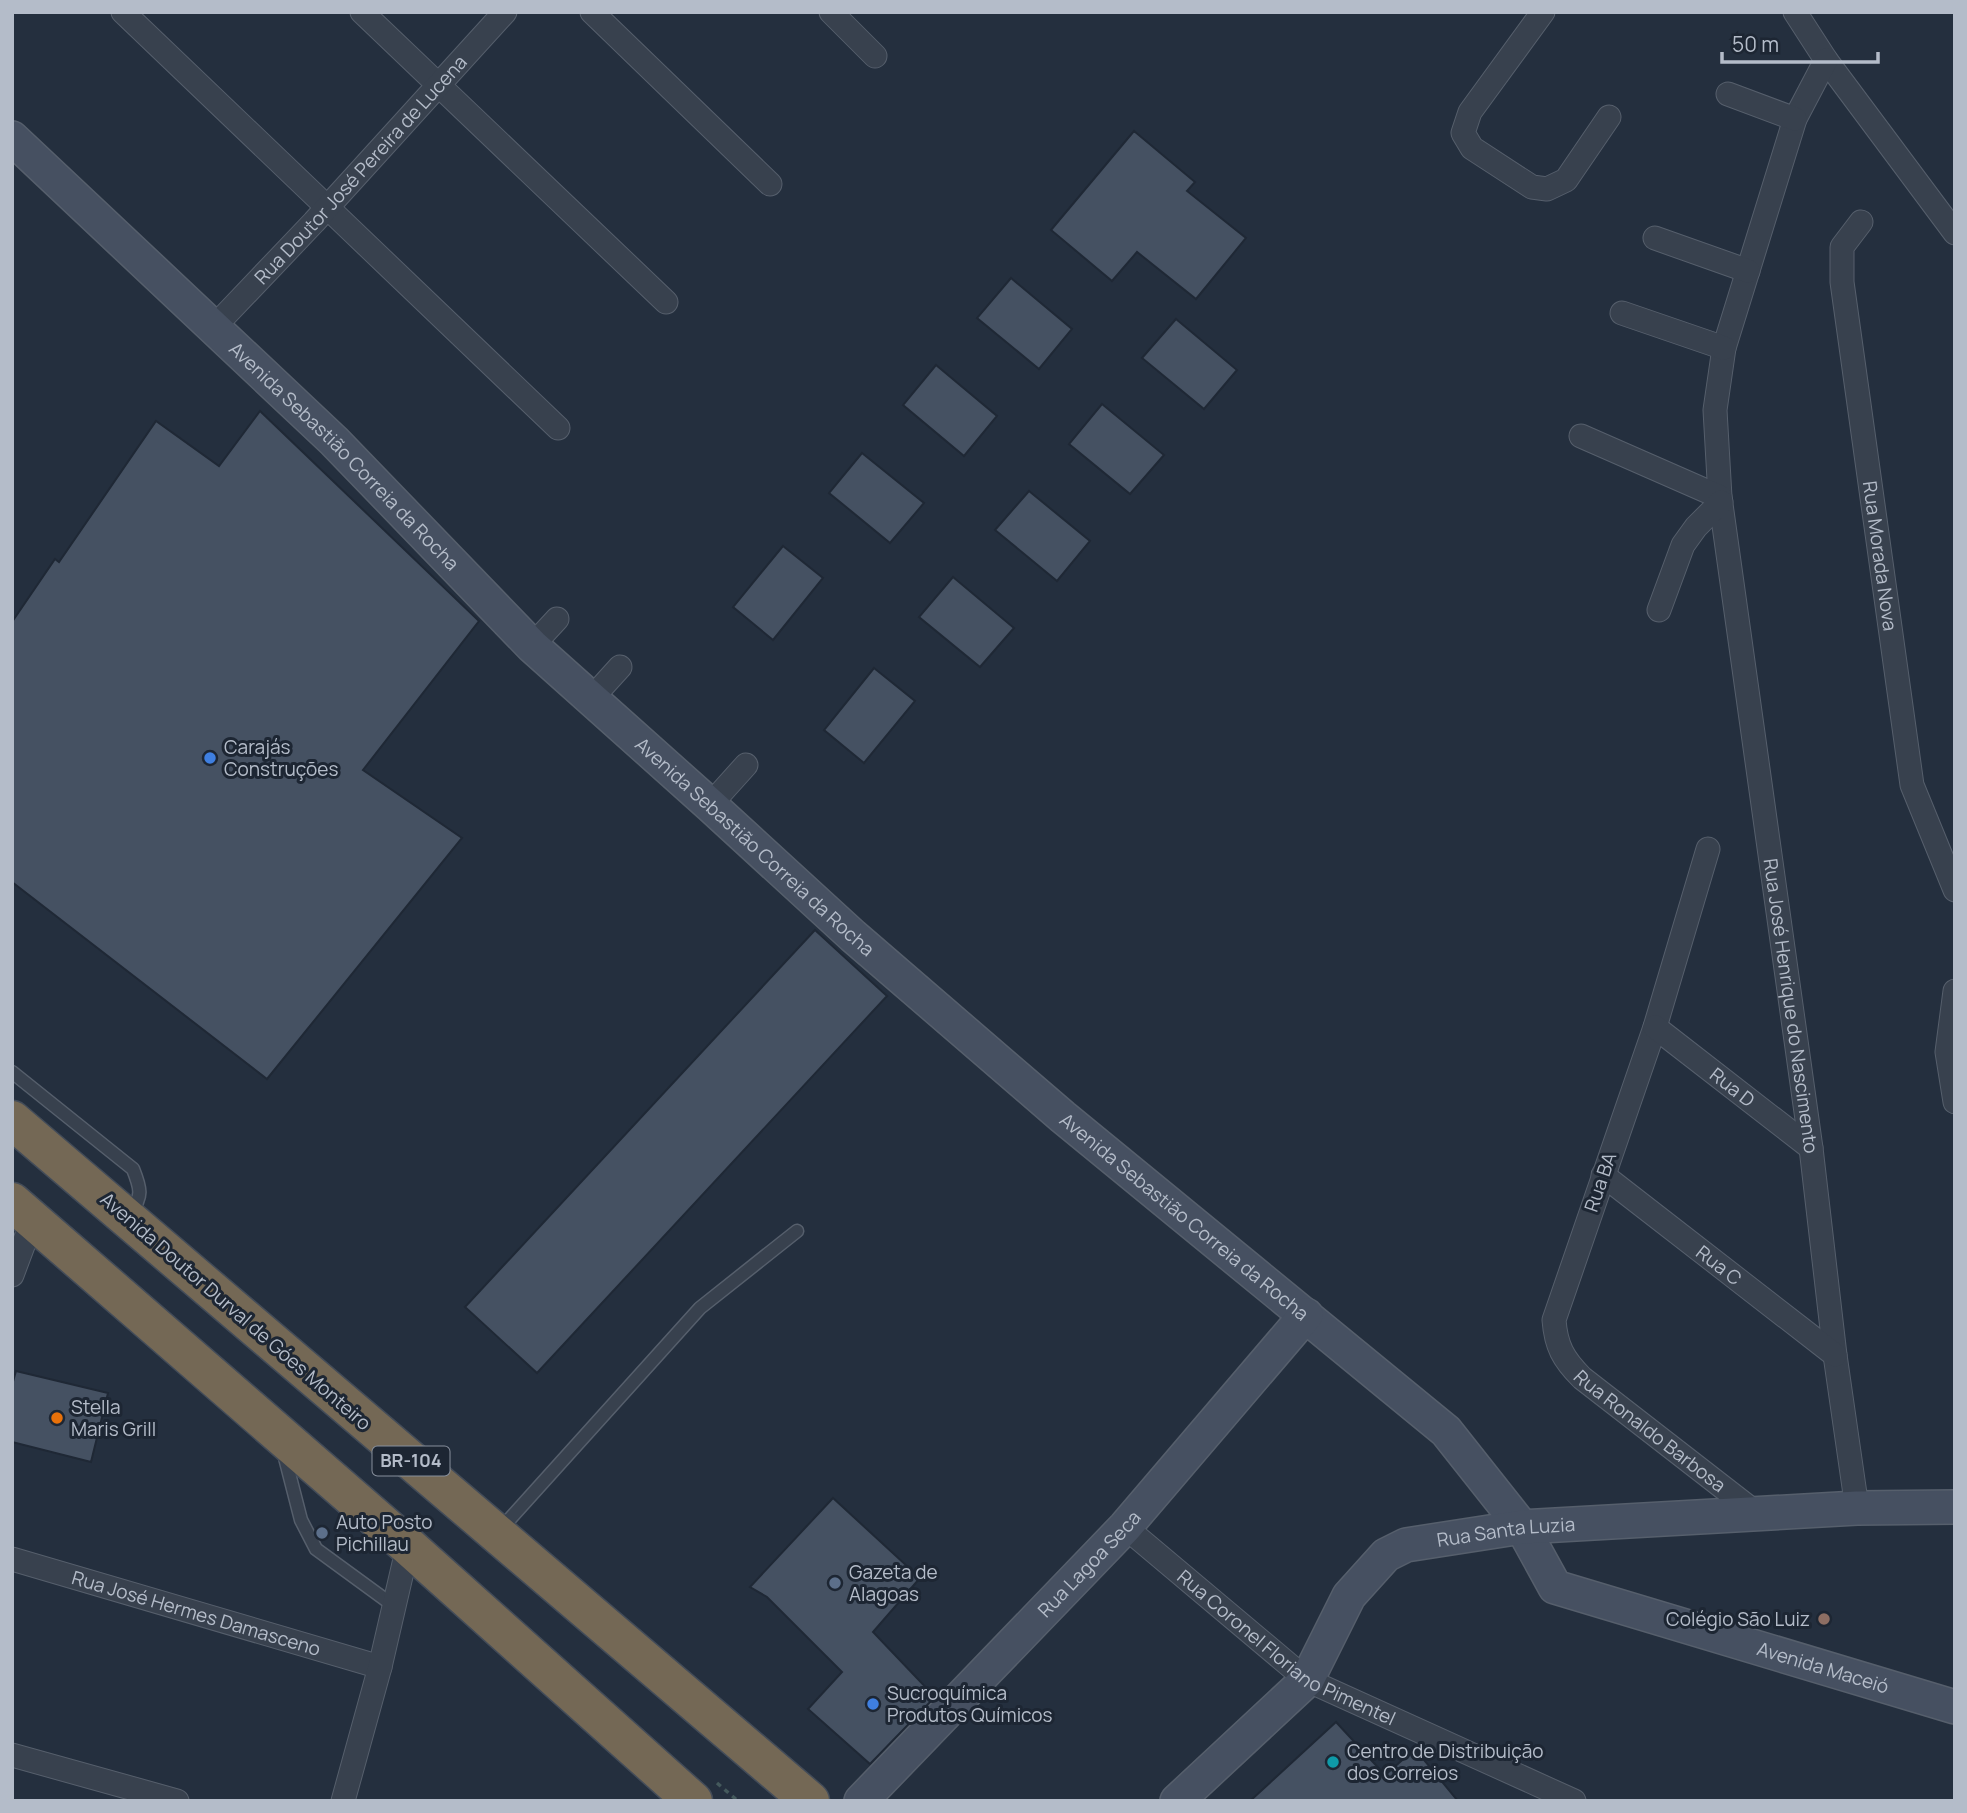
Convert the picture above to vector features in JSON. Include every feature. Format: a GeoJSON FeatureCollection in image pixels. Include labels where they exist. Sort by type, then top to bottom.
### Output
{"type":"FeatureCollection","features":[{"type":"Feature","properties":{"kind":"highway","name":"Avenida Doutor Durval de Góes Monteiro"},"geometry":{"type":"LineString","coordinates":[[12,1120],[810,1801]]}},
{"type":"Feature","properties":{"kind":"highway"},"geometry":{"type":"LineString","coordinates":[[20,1228],[279,1433],[693,1801]]}},
{"type":"Feature","properties":{"kind":"street"},"geometry":{"type":"LineString","coordinates":[[123,12],[558,428]]}},
{"type":"Feature","properties":{"kind":"street"},"geometry":{"type":"LineString","coordinates":[[362,12],[666,302]]}},
{"type":"Feature","properties":{"kind":"street","name":"Rua Doutor José Pereira de Lucena"},"geometry":{"type":"LineString","coordinates":[[214,327],[328,207],[505,12]]}},
{"type":"Feature","properties":{"kind":"street"},"geometry":{"type":"LineString","coordinates":[[592,12],[770,184]]}},
{"type":"Feature","properties":{"kind":"street"},"geometry":{"type":"LineString","coordinates":[[831,12],[875,56]]}},
{"type":"Feature","properties":{"kind":"street"},"geometry":{"type":"LineString","coordinates":[[1544,12],[1471,113],[1463,133],[1472,148],[1532,187],[1547,189],[1566,180],[1609,117]]}},
{"type":"Feature","properties":{"kind":"street"},"geometry":{"type":"LineString","coordinates":[[1795,12],[1826,61],[1955,233]]}},
{"type":"Feature","properties":{"kind":"street","name":"Rua José Henrique do Nascimento"},"geometry":{"type":"LineString","coordinates":[[1826,61],[1795,119],[1724,348],[1714,410],[1720,500],[1811,1148],[1835,1355],[1857,1508]]}},
{"type":"Feature","properties":{"kind":"street"},"geometry":{"type":"LineString","coordinates":[[1728,94],[1795,119]]}},
{"type":"Feature","properties":{"kind":"street","name":"Avenida Sebastião Correia da Rocha"},"geometry":{"type":"LineString","coordinates":[[12,138],[334,441],[532,646],[853,936],[1063,1117],[1446,1431],[1522,1527]]}},
{"type":"Feature","properties":{"kind":"street","name":"Rua Morada Nova"},"geometry":{"type":"LineString","coordinates":[[1861,222],[1842,247],[1842,282],[1912,785],[1955,890]]}},
{"type":"Feature","properties":{"kind":"street"},"geometry":{"type":"LineString","coordinates":[[1655,238],[1748,271]]}},
{"type":"Feature","properties":{"kind":"street"},"geometry":{"type":"LineString","coordinates":[[1622,313],[1724,348]]}},
{"type":"Feature","properties":{"kind":"street"},"geometry":{"type":"LineString","coordinates":[[1581,436],[1720,500],[1683,545],[1659,610]]}},
{"type":"Feature","properties":{"kind":"street"},"geometry":{"type":"LineString","coordinates":[[532,646],[557,619]]}},
{"type":"Feature","properties":{"kind":"street"},"geometry":{"type":"LineString","coordinates":[[592,699],[620,667]]}},
{"type":"Feature","properties":{"kind":"street"},"geometry":{"type":"LineString","coordinates":[[710,805],[746,765]]}},
{"type":"Feature","properties":{"kind":"street","name":"Rua BA"},"geometry":{"type":"LineString","coordinates":[[1556,1339],[1554,1320],[1655,1027],[1709,849]]}},
{"type":"Feature","properties":{"kind":"street"},"geometry":{"type":"LineString","coordinates":[[1955,991],[1947,1052],[1955,1102]]}},
{"type":"Feature","properties":{"kind":"street","name":"Rua D"},"geometry":{"type":"LineString","coordinates":[[1655,1027],[1811,1148]]}},
{"type":"Feature","properties":{"kind":"street","name":"Rua C"},"geometry":{"type":"LineString","coordinates":[[1603,1175],[1835,1355]]}},
{"type":"Feature","properties":{"kind":"street"},"geometry":{"type":"LineString","coordinates":[[12,1275],[20,1228]]}},
{"type":"Feature","properties":{"kind":"street","name":"Rua Lagoa Seca"},"geometry":{"type":"LineString","coordinates":[[860,1801],[1125,1527],[1306,1315]]}},
{"type":"Feature","properties":{"kind":"street","name":"Rua Ronaldo Barbosa"},"geometry":{"type":"LineString","coordinates":[[1556,1339],[1566,1362],[1582,1378],[1756,1513]]}},
{"type":"Feature","properties":{"kind":"street","name":"Rua Santa Luzia"},"geometry":{"type":"LineString","coordinates":[[1177,1801],[1307,1680],[1349,1595],[1386,1555],[1406,1545],[1522,1527],[1857,1508],[1955,1507]]}},
{"type":"Feature","properties":{"kind":"street","name":"Rua Coronel Floriano Pimentel"},"geometry":{"type":"LineString","coordinates":[[1125,1527],[1307,1680],[1574,1801]]}},
{"type":"Feature","properties":{"kind":"street","name":"Avenida Maceió"},"geometry":{"type":"LineString","coordinates":[[1522,1527],[1555,1587],[1955,1707]]}},
{"type":"Feature","properties":{"kind":"street"},"geometry":{"type":"LineString","coordinates":[[350,1797],[408,1546]]}},
{"type":"Feature","properties":{"kind":"street","name":"Rua José Hermes Damasceno"},"geometry":{"type":"LineString","coordinates":[[12,1559],[380,1667]]}},
{"type":"Feature","properties":{"kind":"street"},"geometry":{"type":"LineString","coordinates":[[12,1755],[177,1801]]}},
{"type":"Feature","properties":{"kind":"lane"},"geometry":{"type":"LineString","coordinates":[[12,1072],[133,1169],[140,1188],[137,1204],[128,1217]]}},
{"type":"Feature","properties":{"kind":"lane"},"geometry":{"type":"LineString","coordinates":[[496,1534],[700,1308],[797,1231]]}},
{"type":"Feature","properties":{"kind":"lane"},"geometry":{"type":"LineString","coordinates":[[279,1433],[300,1520],[316,1549],[394,1606]]}},
{"type":"Feature","properties":{"kind":"building"},"geometry":{"type":"Polygon","coordinates":[[[1134,131],[1195,182],[1187,191],[1246,238],[1196,299],[1137,252],[1112,281],[1051,230],[1134,131]]]}},
{"type":"Feature","properties":{"kind":"building"},"geometry":{"type":"Polygon","coordinates":[[[1011,278],[1072,329],[1039,369],[977,318],[1011,278]]]}},
{"type":"Feature","properties":{"kind":"building"},"geometry":{"type":"Polygon","coordinates":[[[1176,319],[1237,370],[1204,409],[1142,358],[1176,319]]]}},
{"type":"Feature","properties":{"kind":"building"},"geometry":{"type":"Polygon","coordinates":[[[936,365],[997,416],[964,456],[903,405],[936,365]]]}},
{"type":"Feature","properties":{"kind":"building"},"geometry":{"type":"Polygon","coordinates":[[[1102,404],[1164,455],[1130,494],[1069,444],[1102,404]]]}},
{"type":"Feature","properties":{"kind":"building"},"geometry":{"type":"Polygon","coordinates":[[[260,411],[479,621],[363,770],[462,838],[267,1079],[12,882],[12,622],[55,559],[59,562],[156,421],[219,466],[260,411]]]}},
{"type":"Feature","properties":{"kind":"building"},"geometry":{"type":"Polygon","coordinates":[[[862,453],[924,503],[890,543],[829,493],[862,453]]]}},
{"type":"Feature","properties":{"kind":"building"},"geometry":{"type":"Polygon","coordinates":[[[1029,491],[1090,541],[1057,581],[995,530],[1029,491]]]}},
{"type":"Feature","properties":{"kind":"building"},"geometry":{"type":"Polygon","coordinates":[[[783,546],[823,578],[773,640],[733,607],[783,546]]]}},
{"type":"Feature","properties":{"kind":"building"},"geometry":{"type":"Polygon","coordinates":[[[953,577],[1014,628],[980,667],[919,617],[953,577]]]}},
{"type":"Feature","properties":{"kind":"building"},"geometry":{"type":"Polygon","coordinates":[[[874,668],[915,701],[864,763],[824,730],[874,668]]]}},
{"type":"Feature","properties":{"kind":"building"},"geometry":{"type":"Polygon","coordinates":[[[815,930],[887,996],[537,1373],[465,1307],[815,930]]]}},
{"type":"Feature","properties":{"kind":"building","name":"Stella Maris Grill"},"geometry":{"type":"Polygon","coordinates":[[[16,1371],[108,1393],[91,1462],[12,1442],[12,1385],[16,1371]]]}},
{"type":"Feature","properties":{"kind":"building","name":"Gazeta de Alagoas"},"geometry":{"type":"Polygon","coordinates":[[[833,1498],[920,1578],[873,1632],[935,1697],[870,1764],[808,1709],[842,1672],[767,1597],[750,1587],[833,1498]]]}},
{"type":"Feature","properties":{"kind":"building","name":"Centro de Distribuição dos Correios"},"geometry":{"type":"Polygon","coordinates":[[[1336,1722],[1385,1775],[1415,1749],[1458,1801],[1250,1801],[1336,1722]]]}},
{"type":"Feature","properties":{"kind":"place","name":"Carajás Construções"},"geometry":{"type":"Point","coordinates":[210,758]}},
{"type":"Feature","properties":{"kind":"place","name":"Stella Maris Grill"},"geometry":{"type":"Point","coordinates":[57,1418]}},
{"type":"Feature","properties":{"kind":"place","name":"Auto Posto Pichillau"},"geometry":{"type":"Point","coordinates":[322,1533]}},
{"type":"Feature","properties":{"kind":"place","name":"Gazeta de Alagoas"},"geometry":{"type":"Point","coordinates":[835,1583]}},
{"type":"Feature","properties":{"kind":"place","name":"Colégio São Luiz"},"geometry":{"type":"Point","coordinates":[1824,1619]}},
{"type":"Feature","properties":{"kind":"place","name":"Sucroquímica Produtos Químicos"},"geometry":{"type":"Point","coordinates":[873,1704]}},
{"type":"Feature","properties":{"kind":"place","name":"Centro de Distribuição dos Correios"},"geometry":{"type":"Point","coordinates":[1333,1762]}}]}
